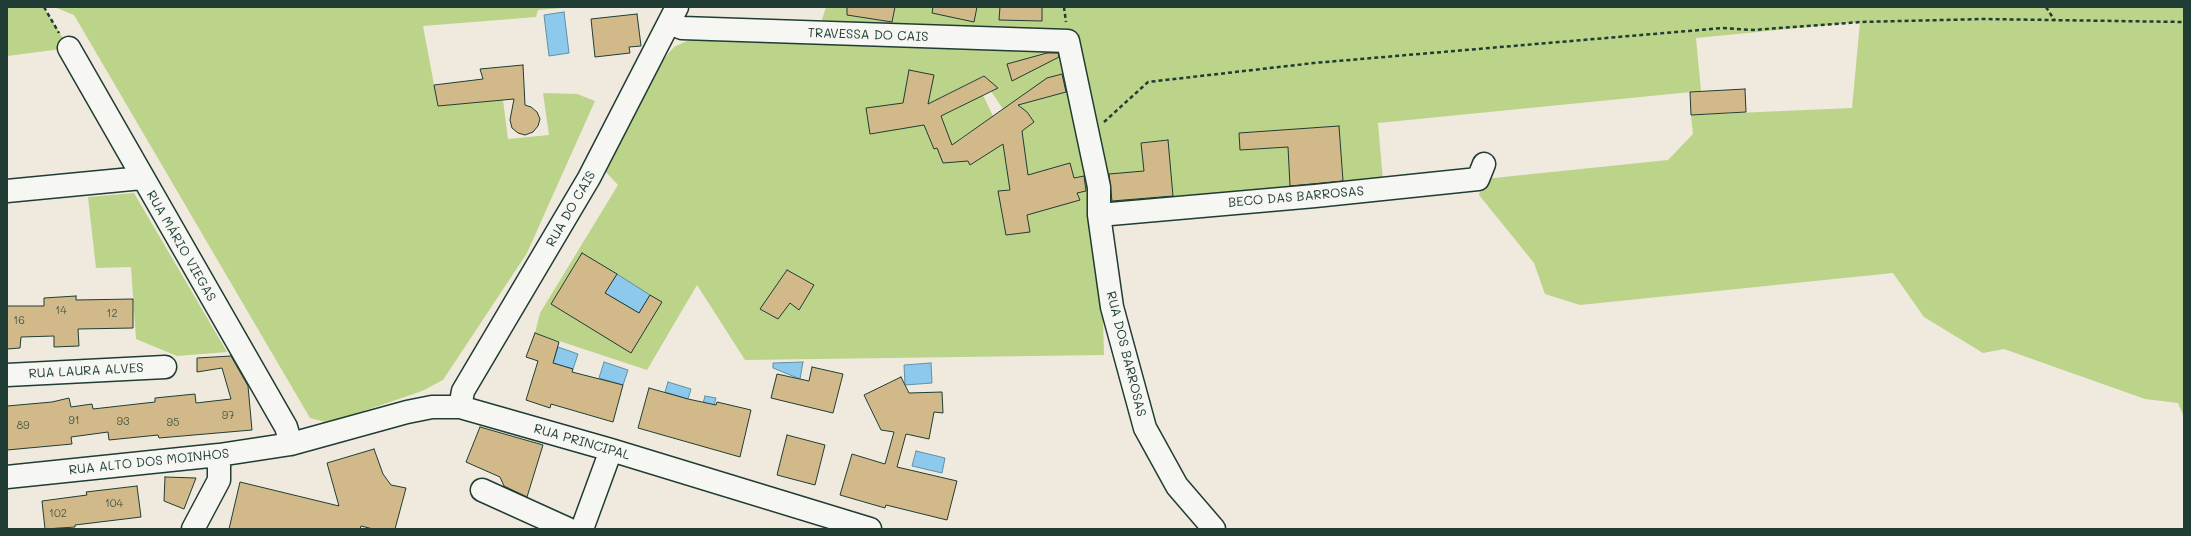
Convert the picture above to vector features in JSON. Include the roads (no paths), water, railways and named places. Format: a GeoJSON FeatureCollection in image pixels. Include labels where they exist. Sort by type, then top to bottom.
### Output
{"type":"FeatureCollection","features":[{"type":"Feature","properties":{"kind":"street","name":"TRAVESSA DO CAIS"},"geometry":{"type":"LineString","coordinates":[[673,15],[682,28],[1068,41]]}},
{"type":"Feature","properties":{"kind":"street","name":"RUA DO CAIS"},"geometry":{"type":"LineString","coordinates":[[460,407],[463,391],[589,178],[673,15]]}},
{"type":"Feature","properties":{"kind":"street","name":"RUA DOS BARROSAS"},"geometry":{"type":"LineString","coordinates":[[1068,41],[1099,187],[1099,215],[1112,307],[1145,428],[1177,486],[1214,529]]}},
{"type":"Feature","properties":{"kind":"street","name":"RUA MÁRIO VIEGAS"},"geometry":{"type":"LineString","coordinates":[[69,48],[142,178],[286,427],[291,444]]}},
{"type":"Feature","properties":{"kind":"street","name":"BECO DAS BARROSAS"},"geometry":{"type":"LineString","coordinates":[[1099,215],[1315,196],[1478,179],[1484,164]]}},
{"type":"Feature","properties":{"kind":"street"},"geometry":{"type":"LineString","coordinates":[[7,191],[142,178]]}},
{"type":"Feature","properties":{"kind":"street","name":"RUA LAURA ALVES"},"geometry":{"type":"LineString","coordinates":[[7,375],[165,367]]}},
{"type":"Feature","properties":{"kind":"street","name":"RUA PRINCIPAL"},"geometry":{"type":"LineString","coordinates":[[291,444],[407,412],[432,407],[460,407],[611,450],[870,529]]}},
{"type":"Feature","properties":{"kind":"street","name":"RUA ALTO DOS MOINHOS"},"geometry":{"type":"LineString","coordinates":[[7,477],[219,455],[291,444]]}},
{"type":"Feature","properties":{"kind":"street"},"geometry":{"type":"LineString","coordinates":[[582,529],[611,450]]}},
{"type":"Feature","properties":{"kind":"street"},"geometry":{"type":"LineString","coordinates":[[193,529],[219,480],[219,455]]}},
{"type":"Feature","properties":{"kind":"street"},"geometry":{"type":"LineString","coordinates":[[482,490],[568,529]]}},
{"type":"Feature","properties":{"kind":"water"},"geometry":{"type":"Polygon","coordinates":[[[564,12],[569,53],[549,56],[544,15],[564,12]]]}},
{"type":"Feature","properties":{"kind":"water"},"geometry":{"type":"Polygon","coordinates":[[[617,274],[650,295],[639,313],[605,293],[617,274]]]}},
{"type":"Feature","properties":{"kind":"water"},"geometry":{"type":"Polygon","coordinates":[[[558,347],[578,354],[573,369],[553,363],[558,347]]]}},
{"type":"Feature","properties":{"kind":"water"},"geometry":{"type":"Polygon","coordinates":[[[604,362],[628,370],[623,385],[599,378],[604,362]]]}},
{"type":"Feature","properties":{"kind":"water"},"geometry":{"type":"Polygon","coordinates":[[[803,362],[800,379],[773,368],[773,363],[803,362]]]}},
{"type":"Feature","properties":{"kind":"water"},"geometry":{"type":"Polygon","coordinates":[[[931,363],[932,383],[905,385],[904,365],[931,363]]]}},
{"type":"Feature","properties":{"kind":"water"},"geometry":{"type":"Polygon","coordinates":[[[668,382],[691,389],[688,399],[665,392],[668,382]]]}},
{"type":"Feature","properties":{"kind":"water"},"geometry":{"type":"Polygon","coordinates":[[[705,396],[716,398],[710,421],[699,419],[705,396]]]}},
{"type":"Feature","properties":{"kind":"water"},"geometry":{"type":"Polygon","coordinates":[[[916,451],[945,458],[942,473],[912,466],[916,451]]]}}]}
